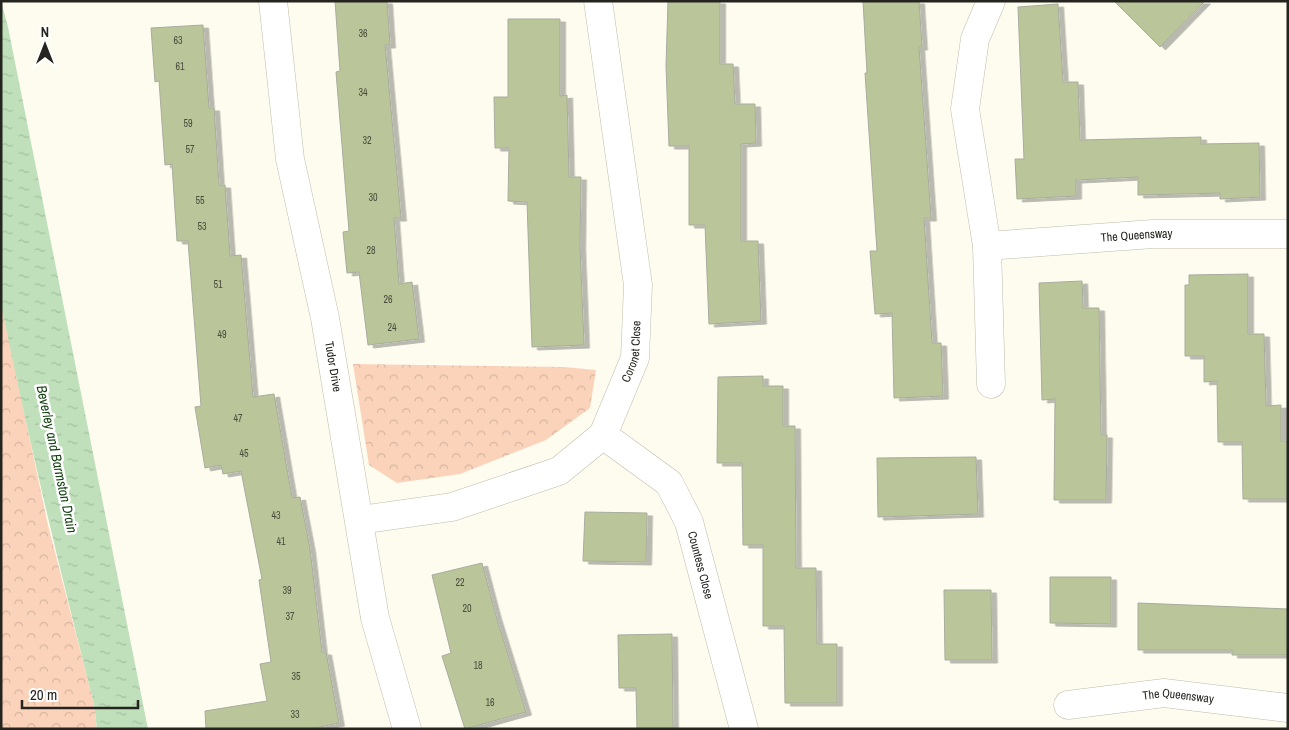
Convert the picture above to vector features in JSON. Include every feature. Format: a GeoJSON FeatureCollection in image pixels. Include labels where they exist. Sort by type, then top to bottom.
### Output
{"type":"FeatureCollection","features":[{"type":"Feature","properties":{"kind":"street","name":"Tudor Drive"},"geometry":{"type":"LineString","coordinates":[[272,1],[290,159],[325,318],[375,618],[408,729]]}},
{"type":"Feature","properties":{"kind":"street","name":"Coronet Close"},"geometry":{"type":"LineString","coordinates":[[360,520],[452,507],[559,471],[603,435],[635,358],[638,285],[598,1]]}},
{"type":"Feature","properties":{"kind":"street"},"geometry":{"type":"LineString","coordinates":[[991,1],[975,38],[965,109],[987,246],[991,384]]}},
{"type":"Feature","properties":{"kind":"street","name":"The Queensway"},"geometry":{"type":"LineString","coordinates":[[987,246],[1153,234],[1288,234]]}},
{"type":"Feature","properties":{"kind":"street","name":"Countess Close"},"geometry":{"type":"LineString","coordinates":[[603,435],[670,483],[689,522],[744,729]]}},
{"type":"Feature","properties":{"kind":"street","name":"The Queensway"},"geometry":{"type":"LineString","coordinates":[[1068,705],[1164,693],[1288,708]]}},
{"type":"Feature","properties":{"kind":"green space"},"geometry":{"type":"Polygon","coordinates":[[[1,304],[48,525],[94,704],[97,729],[1,729],[1,304]]]}},
{"type":"Feature","properties":{"kind":"green space"},"geometry":{"type":"Polygon","coordinates":[[[353,364],[564,367],[596,370],[590,408],[546,440],[460,474],[397,483],[369,465],[353,364]]]}},
{"type":"Feature","properties":{"kind":"water","name":"Beverley and Barmston Drain"},"geometry":{"type":"Polygon","coordinates":[[[1,1],[8,27],[148,729],[97,729],[94,704],[45,504],[1,304],[1,1]]]}},
{"type":"Feature","properties":{"kind":"building"},"geometry":{"type":"Polygon","coordinates":[[[335,1],[387,1],[390,45],[385,45],[401,218],[394,218],[399,284],[412,282],[419,339],[368,345],[359,272],[347,273],[343,232],[349,231],[336,72],[340,71],[335,1]]]}},
{"type":"Feature","properties":{"kind":"building"},"geometry":{"type":"Polygon","coordinates":[[[668,1],[720,1],[720,64],[733,64],[735,104],[755,104],[756,143],[741,144],[741,241],[758,241],[761,321],[709,324],[705,225],[689,225],[689,146],[669,146],[666,66],[668,1]]]}},
{"type":"Feature","properties":{"kind":"building"},"geometry":{"type":"Polygon","coordinates":[[[863,1],[919,1],[922,47],[919,47],[931,218],[924,218],[932,343],[941,343],[943,396],[894,398],[892,313],[875,314],[870,251],[877,251],[865,73],[867,73],[863,1]]]}},
{"type":"Feature","properties":{"kind":"building"},"geometry":{"type":"Polygon","coordinates":[[[1114,1],[1205,1],[1160,47],[1114,1]]]}},
{"type":"Feature","properties":{"kind":"building"},"geometry":{"type":"Polygon","coordinates":[[[1058,4],[1063,82],[1078,82],[1080,140],[1201,137],[1201,144],[1259,143],[1260,197],[1220,199],[1220,193],[1138,195],[1138,177],[1076,180],[1076,196],[1017,199],[1015,159],[1024,159],[1018,7],[1058,4]]]}},
{"type":"Feature","properties":{"kind":"building"},"geometry":{"type":"Polygon","coordinates":[[[508,19],[560,19],[560,96],[567,95],[569,177],[581,177],[580,246],[584,345],[532,347],[527,202],[508,201],[509,148],[495,148],[494,97],[508,97],[508,19]]]}},
{"type":"Feature","properties":{"kind":"building"},"geometry":{"type":"Polygon","coordinates":[[[203,25],[209,108],[214,108],[219,185],[225,185],[230,256],[241,255],[253,397],[274,394],[292,498],[300,497],[310,549],[322,652],[326,652],[339,723],[309,729],[206,729],[205,711],[267,701],[260,664],[271,662],[259,580],[262,579],[241,471],[223,474],[221,465],[205,468],[195,407],[201,406],[188,241],[177,241],[172,164],[165,165],[159,81],[155,82],[151,28],[203,25]]]}},
{"type":"Feature","properties":{"kind":"building"},"geometry":{"type":"Polygon","coordinates":[[[1248,274],[1248,334],[1264,334],[1266,406],[1281,405],[1281,441],[1288,441],[1288,499],[1243,499],[1242,442],[1218,442],[1217,381],[1204,382],[1204,356],[1185,356],[1185,285],[1189,285],[1189,275],[1248,274]]]}},
{"type":"Feature","properties":{"kind":"building"},"geometry":{"type":"Polygon","coordinates":[[[1082,281],[1083,308],[1099,308],[1101,435],[1107,435],[1106,500],[1054,500],[1055,399],[1042,400],[1039,283],[1082,281]]]}},
{"type":"Feature","properties":{"kind":"building"},"geometry":{"type":"Polygon","coordinates":[[[763,376],[763,386],[783,386],[783,426],[795,426],[796,568],[816,568],[817,644],[837,644],[837,703],[785,703],[784,626],[763,626],[763,545],[743,545],[742,463],[717,463],[718,377],[763,376]]]}},
{"type":"Feature","properties":{"kind":"building"},"geometry":{"type":"Polygon","coordinates":[[[976,457],[978,514],[878,517],[877,458],[976,457]]]}},
{"type":"Feature","properties":{"kind":"building"},"geometry":{"type":"Polygon","coordinates":[[[585,512],[647,513],[646,562],[583,561],[585,512]]]}},
{"type":"Feature","properties":{"kind":"building"},"geometry":{"type":"Polygon","coordinates":[[[482,563],[496,616],[526,712],[465,729],[442,656],[451,653],[432,575],[482,563]]]}},
{"type":"Feature","properties":{"kind":"building"},"geometry":{"type":"Polygon","coordinates":[[[1050,577],[1111,577],[1111,624],[1050,623],[1050,577]]]}},
{"type":"Feature","properties":{"kind":"building"},"geometry":{"type":"Polygon","coordinates":[[[944,590],[991,590],[992,660],[945,660],[944,590]]]}},
{"type":"Feature","properties":{"kind":"building"},"geometry":{"type":"Polygon","coordinates":[[[1138,603],[1288,609],[1288,655],[1232,655],[1232,650],[1138,650],[1138,603]]]}},
{"type":"Feature","properties":{"kind":"building"},"geometry":{"type":"Polygon","coordinates":[[[672,634],[673,729],[637,729],[636,688],[619,688],[618,635],[672,634]]]}}]}
